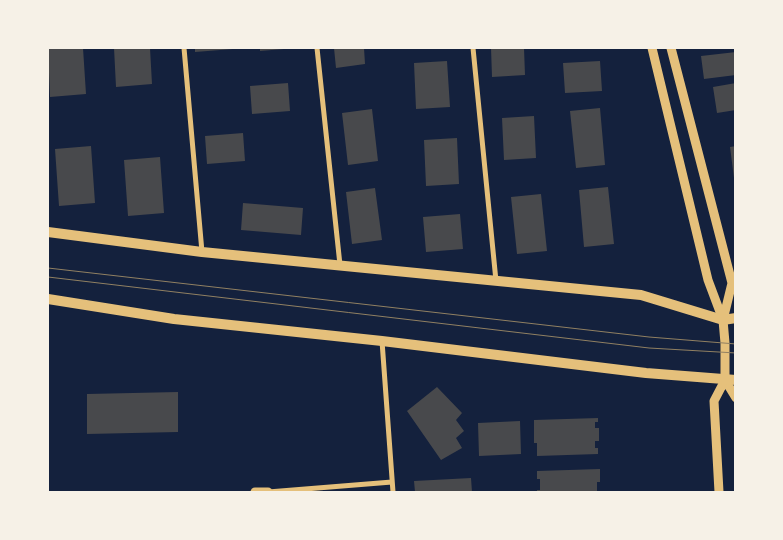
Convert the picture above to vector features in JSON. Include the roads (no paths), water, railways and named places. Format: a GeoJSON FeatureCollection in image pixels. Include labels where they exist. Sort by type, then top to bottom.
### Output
{"type":"FeatureCollection","features":[{"type":"Feature","properties":{"kind":"main road"},"geometry":{"type":"LineString","coordinates":[[652,48],[708,280],[723,320],[730,380],[736,398]]}},
{"type":"Feature","properties":{"kind":"main road"},"geometry":{"type":"LineString","coordinates":[[671,48],[732,283],[723,320]]}},
{"type":"Feature","properties":{"kind":"main road"},"geometry":{"type":"LineString","coordinates":[[48,232],[202,252],[641,295],[723,320],[736,318]]}},
{"type":"Feature","properties":{"kind":"main road"},"geometry":{"type":"LineString","coordinates":[[48,299],[174,319],[382,340],[512,358],[646,373],[730,380]]}},
{"type":"Feature","properties":{"kind":"main road"},"geometry":{"type":"LineString","coordinates":[[719,492],[714,401],[730,380]]}},
{"type":"Feature","properties":{"kind":"main road"},"geometry":{"type":"LineString","coordinates":[[255,492],[268,492]]}},
{"type":"Feature","properties":{"kind":"street"},"geometry":{"type":"LineString","coordinates":[[184,48],[202,252]]}},
{"type":"Feature","properties":{"kind":"street"},"geometry":{"type":"LineString","coordinates":[[317,48],[340,266]]}},
{"type":"Feature","properties":{"kind":"street"},"geometry":{"type":"LineString","coordinates":[[473,48],[496,282]]}},
{"type":"Feature","properties":{"kind":"street"},"geometry":{"type":"LineString","coordinates":[[382,340],[393,492]]}},
{"type":"Feature","properties":{"kind":"street"},"geometry":{"type":"LineString","coordinates":[[268,492],[392,482]]}},
{"type":"Feature","properties":{"kind":"tram line"},"geometry":{"type":"LineString","coordinates":[[48,268],[649,337],[736,344]]}},
{"type":"Feature","properties":{"kind":"tram line"},"geometry":{"type":"LineString","coordinates":[[48,277],[649,348],[736,353]]}}]}
